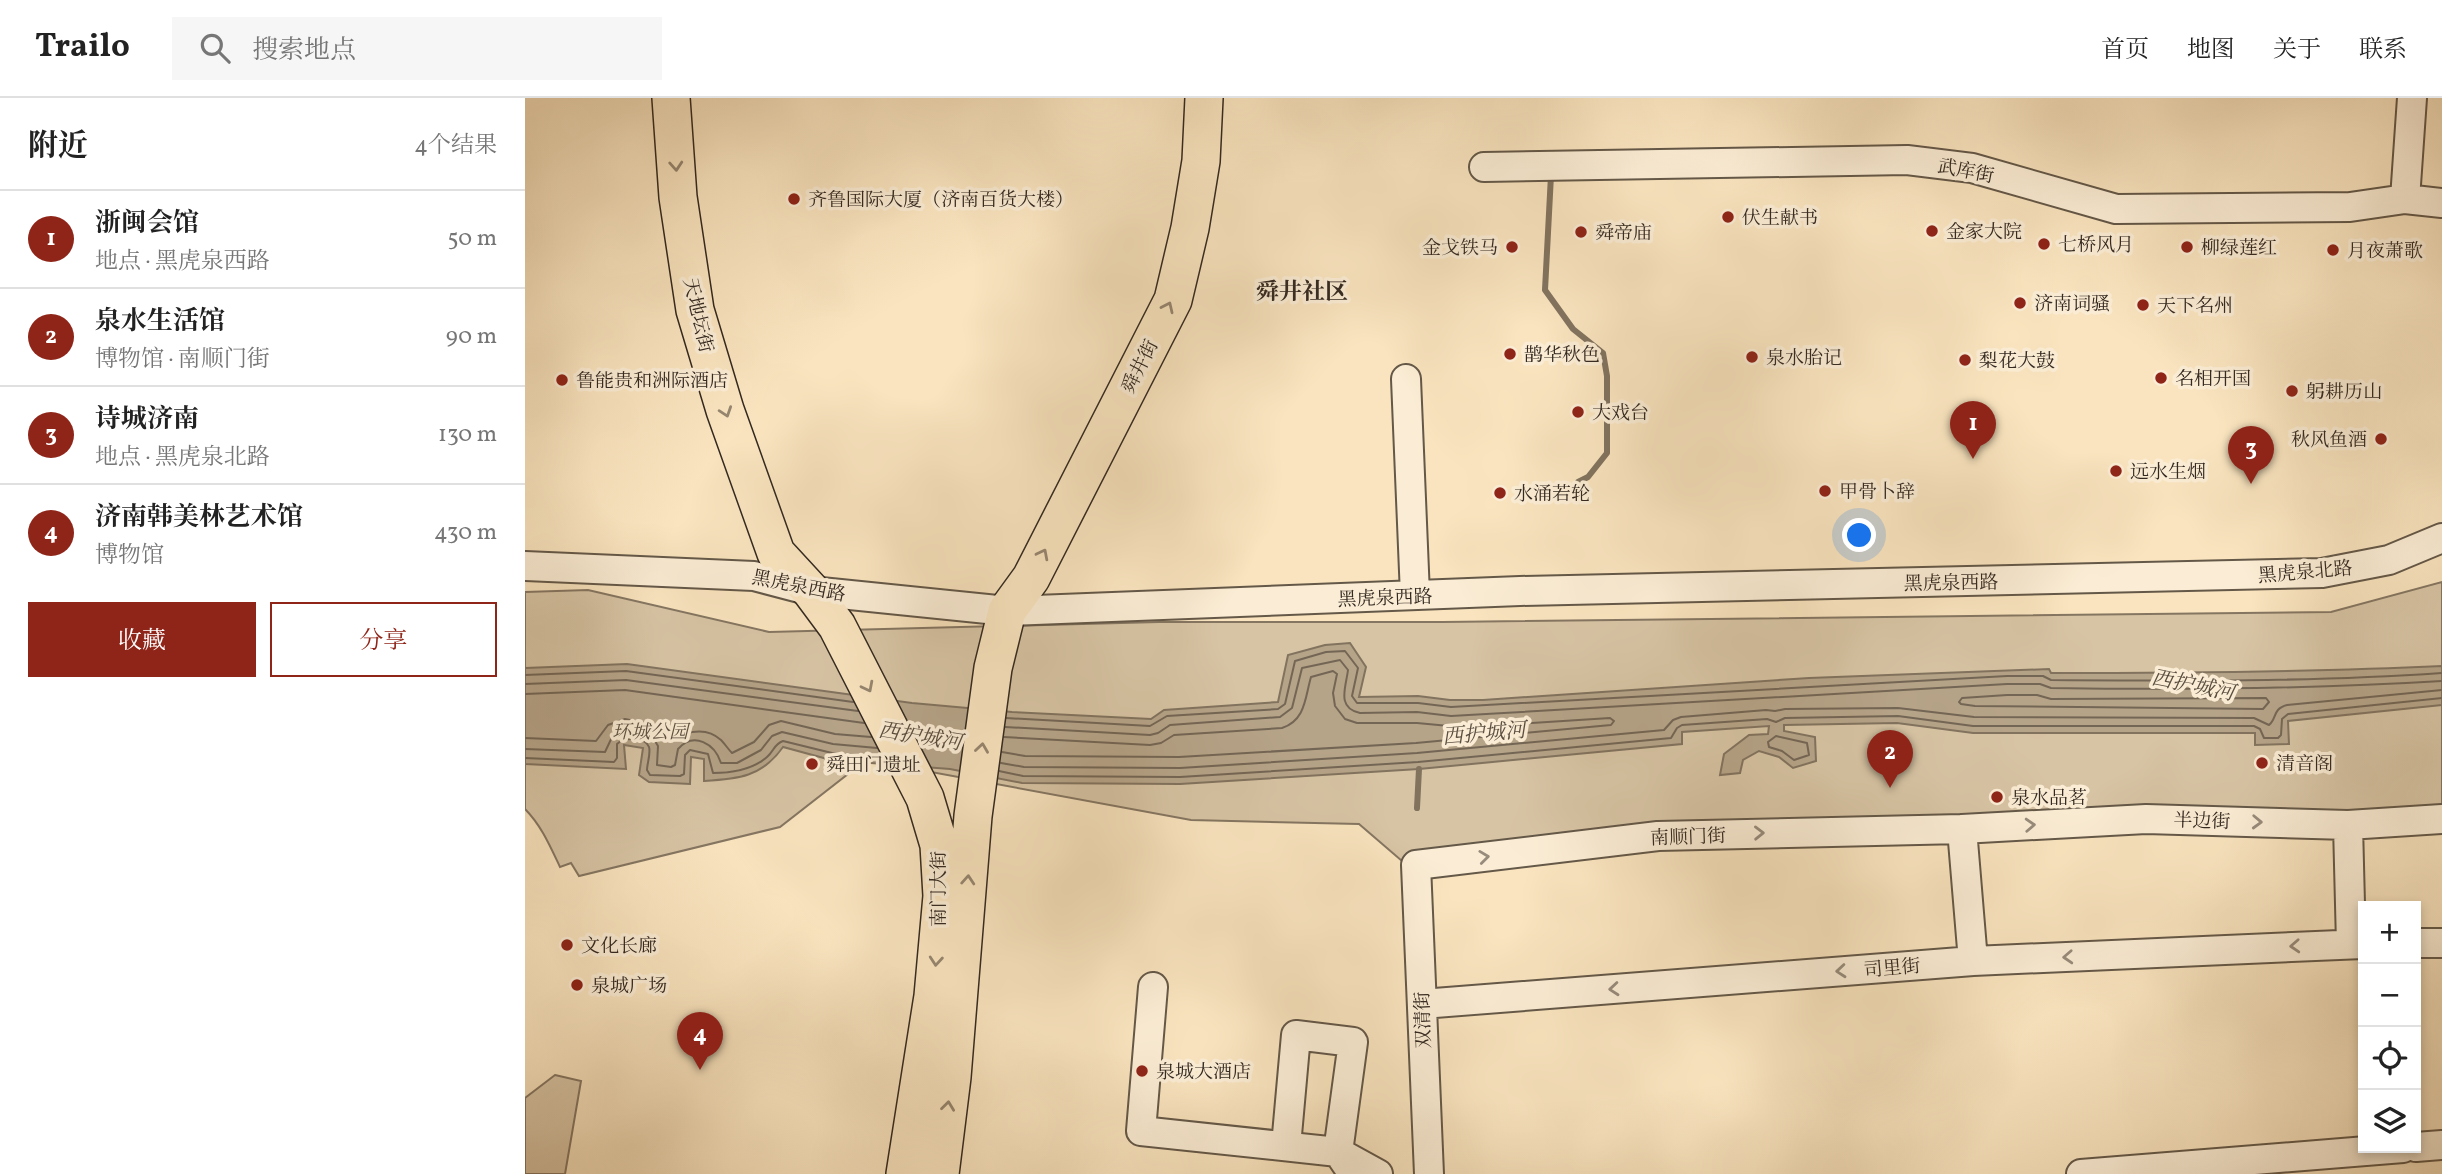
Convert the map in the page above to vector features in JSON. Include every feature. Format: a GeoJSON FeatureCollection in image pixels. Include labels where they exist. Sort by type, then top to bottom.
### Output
{"type":"FeatureCollection","features":[{"type":"Feature","properties":{"kind":"main road","name":"天地坛街"},"geometry":{"type":"LineString","coordinates":[[671,98],[678,197],[695,310],[723,403],[776,553],[811,591]]}},
{"type":"Feature","properties":{"kind":"main road","name":"舜井街"},"geometry":{"type":"LineString","coordinates":[[1007,611],[1031,578],[1173,300],[1190,228],[1201,161],[1204,98]]}},
{"type":"Feature","properties":{"kind":"main road","name":"南门大街"},"geometry":{"type":"LineString","coordinates":[[811,591],[837,626],[925,798],[939,845],[942,896],[933,996],[905,1174]]}},
{"type":"Feature","properties":{"kind":"main road","name":"南门大街"},"geometry":{"type":"LineString","coordinates":[[940,1174],[952,1077],[972,816],[993,668],[1007,611]]}},
{"type":"Feature","properties":{"kind":"street"},"geometry":{"type":"LineString","coordinates":[[2405,199],[2412,98]]}},
{"type":"Feature","properties":{"kind":"street","name":"武库街"},"geometry":{"type":"LineString","coordinates":[[1484,166],[1907,160],[1972,168],[2116,209],[2350,207],[2405,199],[2442,203]]}},
{"type":"Feature","properties":{"kind":"street"},"geometry":{"type":"LineString","coordinates":[[1406,379],[1415,595]]}},
{"type":"Feature","properties":{"kind":"street","name":"黑虎泉北路"},"geometry":{"type":"LineString","coordinates":[[2247,576],[2336,571],[2389,560],[2442,537]]}},
{"type":"Feature","properties":{"kind":"street","name":"黑虎泉西路"},"geometry":{"type":"LineString","coordinates":[[525,566],[754,576],[811,591],[1007,611],[1520,591],[2247,576]]}},
{"type":"Feature","properties":{"kind":"street","name":"半边街"},"geometry":{"type":"LineString","coordinates":[[1962,829],[2145,819],[2348,825],[2442,819]]}},
{"type":"Feature","properties":{"kind":"street"},"geometry":{"type":"LineString","coordinates":[[2348,825],[2357,944]]}},
{"type":"Feature","properties":{"kind":"street"},"geometry":{"type":"LineString","coordinates":[[1962,829],[1973,961]]}},
{"type":"Feature","properties":{"kind":"street","name":"南顺门街"},"geometry":{"type":"LineString","coordinates":[[1416,865],[1658,836],[1962,829]]}},
{"type":"Feature","properties":{"kind":"street","name":"双清街"},"geometry":{"type":"LineString","coordinates":[[1416,865],[1429,1174]]}},
{"type":"Feature","properties":{"kind":"street"},"geometry":{"type":"LineString","coordinates":[[2421,943],[2442,943]]}},
{"type":"Feature","properties":{"kind":"street","name":"司里街"},"geometry":{"type":"LineString","coordinates":[[1422,1004],[1973,961],[2357,944]]}},
{"type":"Feature","properties":{"kind":"street"},"geometry":{"type":"LineString","coordinates":[[1153,987],[1141,1131],[1286,1146],[1378,1174]]}},
{"type":"Feature","properties":{"kind":"street"},"geometry":{"type":"LineString","coordinates":[[1286,1146],[1296,1035],[1353,1042],[1345,1163]]}},
{"type":"Feature","properties":{"kind":"street"},"geometry":{"type":"LineString","coordinates":[[2421,1146],[2442,1144]]}},
{"type":"Feature","properties":{"kind":"street"},"geometry":{"type":"LineString","coordinates":[[2081,1174],[2358,1152]]}},
{"type":"Feature","properties":{"kind":"green space","name":"环城公园"},"geometry":{"type":"Polygon","coordinates":[[[2442,582],[2442,815],[1661,828],[1402,861],[1359,824],[1191,820],[866,760],[780,827],[579,876],[571,863],[560,867],[540,829],[525,809],[525,592],[588,590],[769,632],[1159,622],[1443,622],[2331,612],[2442,582]]]}},
{"type":"Feature","properties":{"kind":"green space"},"geometry":{"type":"Polygon","coordinates":[[[555,1075],[581,1081],[565,1174],[525,1174],[525,1098],[555,1075]]]}},
{"type":"Feature","properties":{"kind":"water","name":"西护城河"},"geometry":{"type":"Polygon","coordinates":[[[1350,643],[1366,667],[1359,697],[1418,696],[1483,700],[1809,678],[2049,669],[2051,673],[2149,673],[2442,666],[2442,705],[2288,721],[2289,744],[2255,745],[2255,733],[1973,733],[1897,723],[1784,725],[1784,731],[1815,737],[1816,761],[1793,768],[1779,757],[1759,751],[1743,760],[1740,773],[1720,775],[1724,754],[1749,735],[1768,734],[1769,726],[1682,732],[1682,744],[1419,769],[1180,784],[1022,783],[950,769],[831,760],[783,747],[767,765],[748,775],[728,779],[704,781],[704,759],[691,757],[690,784],[649,782],[639,775],[643,748],[624,745],[626,769],[525,764],[525,668],[627,664],[912,703],[1012,712],[1151,719],[1164,710],[1278,702],[1288,655],[1325,645],[1350,643]]]}},
{"type":"Feature","properties":{"kind":"waterway"},"geometry":{"type":"LineString","coordinates":[[1551,175],[1545,290],[1573,329],[1603,353],[1607,376],[1607,453],[1588,477],[1578,482]]}},
{"type":"Feature","properties":{"kind":"waterway"},"geometry":{"type":"LineString","coordinates":[[1417,808],[1419,769]]}},
{"type":"Feature","properties":{"kind":"place","name":"齐鲁国际大厦（济南百货大楼）"},"geometry":{"type":"Point","coordinates":[794,199]}},
{"type":"Feature","properties":{"kind":"place","name":"伏生献书"},"geometry":{"type":"Point","coordinates":[1728,217]}},
{"type":"Feature","properties":{"kind":"place","name":"金家大院"},"geometry":{"type":"Point","coordinates":[1932,231]}},
{"type":"Feature","properties":{"kind":"place","name":"舜帝庙"},"geometry":{"type":"Point","coordinates":[1581,232]}},
{"type":"Feature","properties":{"kind":"place","name":"七桥风月"},"geometry":{"type":"Point","coordinates":[2044,244]}},
{"type":"Feature","properties":{"kind":"place","name":"金戈铁马"},"geometry":{"type":"Point","coordinates":[1512,247]}},
{"type":"Feature","properties":{"kind":"place","name":"柳绿莲红"},"geometry":{"type":"Point","coordinates":[2187,247]}},
{"type":"Feature","properties":{"kind":"place","name":"月夜萧歌"},"geometry":{"type":"Point","coordinates":[2333,250]}},
{"type":"Feature","properties":{"kind":"place","name":"济南词骚"},"geometry":{"type":"Point","coordinates":[2020,303]}},
{"type":"Feature","properties":{"kind":"place","name":"天下名州"},"geometry":{"type":"Point","coordinates":[2143,305]}},
{"type":"Feature","properties":{"kind":"place","name":"鹊华秋色"},"geometry":{"type":"Point","coordinates":[1510,354]}},
{"type":"Feature","properties":{"kind":"place","name":"泉水胎记"},"geometry":{"type":"Point","coordinates":[1752,357]}},
{"type":"Feature","properties":{"kind":"place","name":"梨花大鼓"},"geometry":{"type":"Point","coordinates":[1965,360]}},
{"type":"Feature","properties":{"kind":"place","name":"名相开国"},"geometry":{"type":"Point","coordinates":[2161,378]}},
{"type":"Feature","properties":{"kind":"place","name":"鲁能贵和洲际酒店"},"geometry":{"type":"Point","coordinates":[562,380]}},
{"type":"Feature","properties":{"kind":"place","name":"躬耕历山"},"geometry":{"type":"Point","coordinates":[2292,391]}},
{"type":"Feature","properties":{"kind":"place","name":"大戏台"},"geometry":{"type":"Point","coordinates":[1578,412]}},
{"type":"Feature","properties":{"kind":"place","name":"秋风鱼酒"},"geometry":{"type":"Point","coordinates":[2381,439]}},
{"type":"Feature","properties":{"kind":"place","name":"浙闽会馆"},"geometry":{"type":"Point","coordinates":[1973,459]}},
{"type":"Feature","properties":{"kind":"place","name":"远水生烟"},"geometry":{"type":"Point","coordinates":[2116,471]}},
{"type":"Feature","properties":{"kind":"place","name":"诗城济南"},"geometry":{"type":"Point","coordinates":[2251,484]}},
{"type":"Feature","properties":{"kind":"place","name":"甲骨卜辞"},"geometry":{"type":"Point","coordinates":[1825,491]}},
{"type":"Feature","properties":{"kind":"place","name":"水涌若轮"},"geometry":{"type":"Point","coordinates":[1500,493]}},
{"type":"Feature","properties":{"kind":"place","name":"清音阁"},"geometry":{"type":"Point","coordinates":[2262,763]}},
{"type":"Feature","properties":{"kind":"place","name":"舜田门遗址"},"geometry":{"type":"Point","coordinates":[812,764]}},
{"type":"Feature","properties":{"kind":"place","name":"泉水生活馆"},"geometry":{"type":"Point","coordinates":[1890,788]}},
{"type":"Feature","properties":{"kind":"place","name":"泉水品茗"},"geometry":{"type":"Point","coordinates":[1997,797]}},
{"type":"Feature","properties":{"kind":"place","name":"文化长廊"},"geometry":{"type":"Point","coordinates":[567,945]}},
{"type":"Feature","properties":{"kind":"place","name":"泉城广场"},"geometry":{"type":"Point","coordinates":[577,985]}},
{"type":"Feature","properties":{"kind":"place","name":"济南韩美林艺术馆"},"geometry":{"type":"Point","coordinates":[700,1070]}},
{"type":"Feature","properties":{"kind":"place","name":"泉城大酒店"},"geometry":{"type":"Point","coordinates":[1142,1071]}},
{"type":"Feature","properties":{"kind":"district","name":"舜井社区"},"geometry":{"type":"Point","coordinates":[1302,291]}}]}
